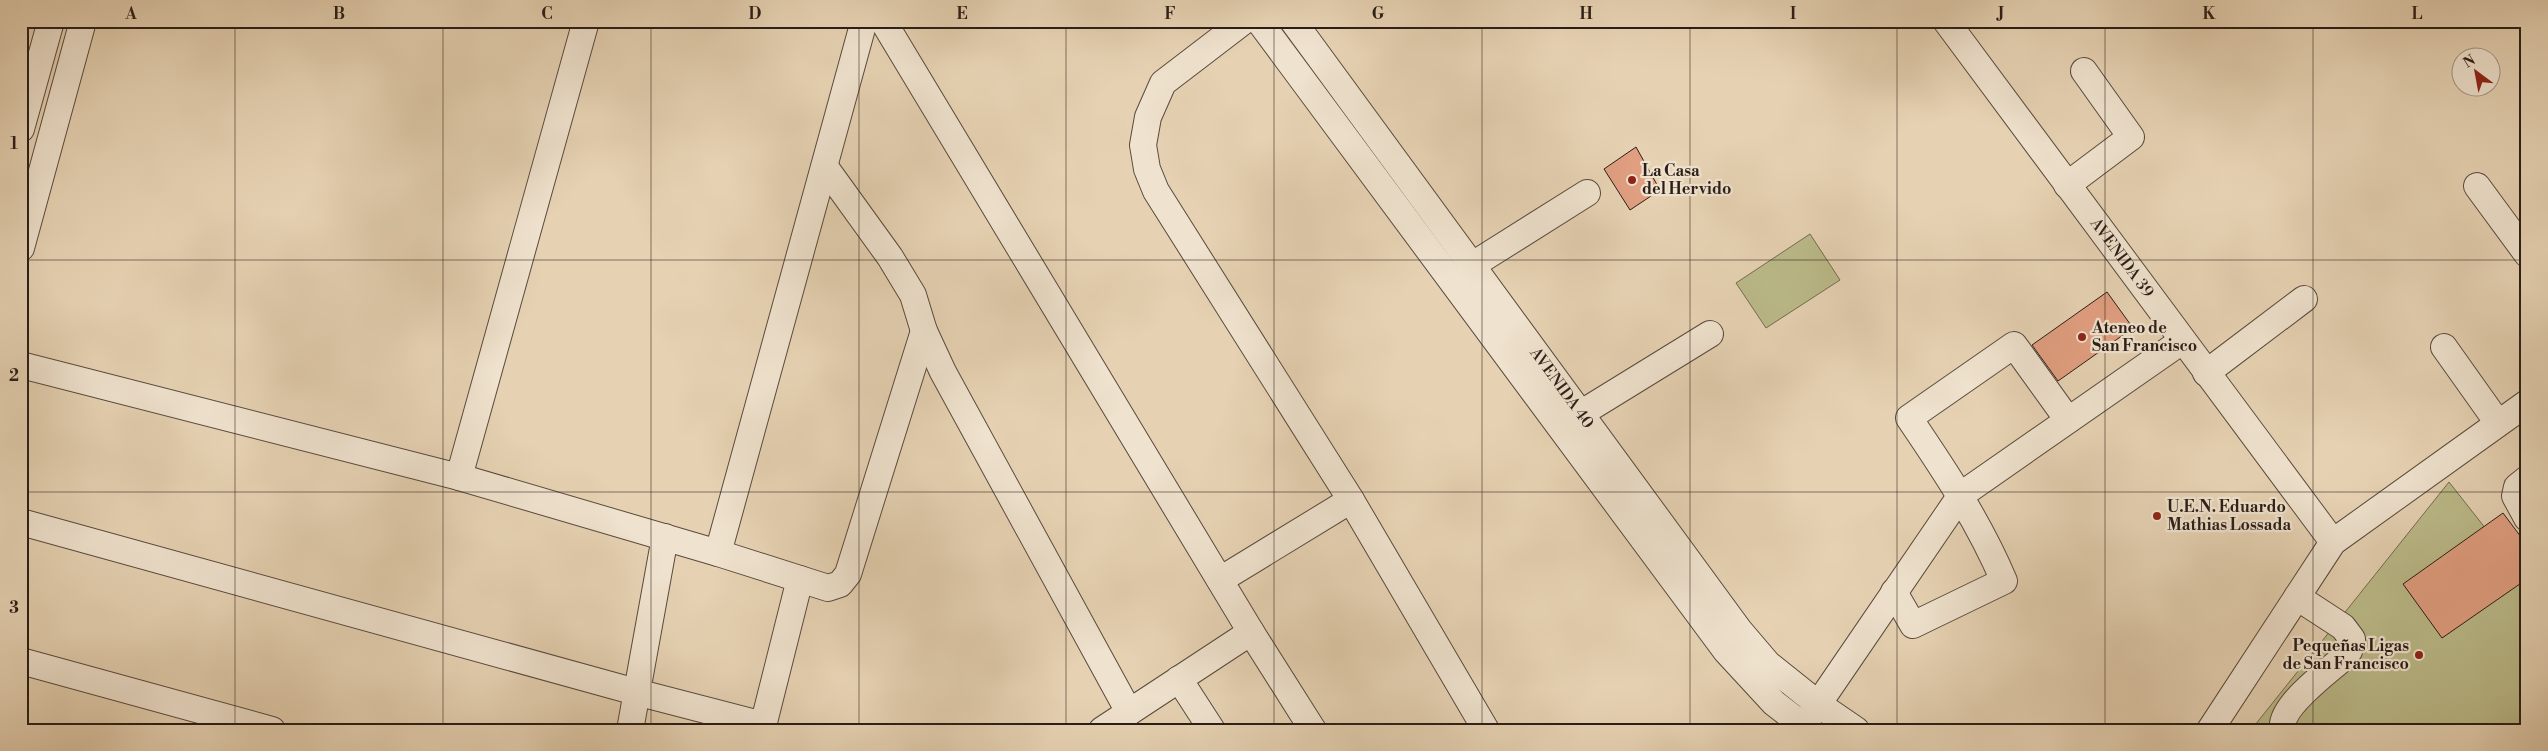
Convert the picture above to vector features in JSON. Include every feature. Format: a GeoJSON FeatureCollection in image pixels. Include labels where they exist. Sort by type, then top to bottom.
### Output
{"type":"FeatureCollection","features":[{"type":"Feature","properties":{"kind":"street"},"geometry":{"type":"LineString","coordinates":[[21,129],[51,21]]}},
{"type":"Feature","properties":{"kind":"street"},"geometry":{"type":"LineString","coordinates":[[21,248],[83,21]]}},
{"type":"Feature","properties":{"kind":"street"},"geometry":{"type":"LineString","coordinates":[[459,477],[586,21]]}},
{"type":"Feature","properties":{"kind":"street"},"geometry":{"type":"LineString","coordinates":[[718,553],[864,21]]}},
{"type":"Feature","properties":{"kind":"street"},"geometry":{"type":"LineString","coordinates":[[883,21],[1251,632],[1313,730]]}},
{"type":"Feature","properties":{"kind":"street"},"geometry":{"type":"LineString","coordinates":[[1244,21],[1163,83],[1148,117],[1143,145],[1147,170],[1156,191],[1351,500],[1486,730]]}},
{"type":"Feature","properties":{"kind":"street","name":"AVENIDA 40"},"geometry":{"type":"LineString","coordinates":[[1259,21],[1726,651],[1774,703],[1804,729]]}},
{"type":"Feature","properties":{"kind":"street","name":"AVENIDA 40"},"geometry":{"type":"LineString","coordinates":[[1293,21],[1739,630],[1768,664],[1818,704],[1856,730]]}},
{"type":"Feature","properties":{"kind":"street","name":"AVENIDA 39"},"geometry":{"type":"LineString","coordinates":[[1946,21],[2333,542]]}},
{"type":"Feature","properties":{"kind":"street"},"geometry":{"type":"LineString","coordinates":[[2067,185],[2131,137],[2084,70]]}},
{"type":"Feature","properties":{"kind":"street"},"geometry":{"type":"LineString","coordinates":[[824,167],[890,257],[913,295],[924,331],[943,372],[1129,712]]}},
{"type":"Feature","properties":{"kind":"street"},"geometry":{"type":"LineString","coordinates":[[2477,186],[2527,254]]}},
{"type":"Feature","properties":{"kind":"street"},"geometry":{"type":"LineString","coordinates":[[1471,266],[1587,193]]}},
{"type":"Feature","properties":{"kind":"street"},"geometry":{"type":"LineString","coordinates":[[2206,373],[2304,299]]}},
{"type":"Feature","properties":{"kind":"street"},"geometry":{"type":"LineString","coordinates":[[21,365],[459,477],[665,537],[828,588],[840,584],[848,574],[924,331]]}},
{"type":"Feature","properties":{"kind":"street"},"geometry":{"type":"LineString","coordinates":[[1580,414],[1710,334]]}},
{"type":"Feature","properties":{"kind":"street"},"geometry":{"type":"LineString","coordinates":[[1804,729],[1818,704],[1961,495],[2182,341]]}},
{"type":"Feature","properties":{"kind":"street"},"geometry":{"type":"LineString","coordinates":[[1894,592],[1913,625],[2004,581],[1989,546],[1961,495],[1909,418],[2014,345],[2068,420]]}},
{"type":"Feature","properties":{"kind":"street"},"geometry":{"type":"LineString","coordinates":[[2444,347],[2498,423]]}},
{"type":"Feature","properties":{"kind":"street"},"geometry":{"type":"LineString","coordinates":[[2210,730],[2333,542],[2527,403]]}},
{"type":"Feature","properties":{"kind":"street"},"geometry":{"type":"LineString","coordinates":[[2527,479],[2517,487],[2515,496],[2527,518]]}},
{"type":"Feature","properties":{"kind":"street"},"geometry":{"type":"LineString","coordinates":[[1220,580],[1351,500]]}},
{"type":"Feature","properties":{"kind":"street"},"geometry":{"type":"LineString","coordinates":[[21,522],[762,727],[800,579]]}},
{"type":"Feature","properties":{"kind":"street"},"geometry":{"type":"LineString","coordinates":[[630,730],[665,537]]}},
{"type":"Feature","properties":{"kind":"street"},"geometry":{"type":"LineString","coordinates":[[2283,730],[2282,719],[2290,707],[2342,659],[2349,651],[2352,639],[2344,627],[2297,597]]}},
{"type":"Feature","properties":{"kind":"street"},"geometry":{"type":"LineString","coordinates":[[1102,730],[1251,632]]}},
{"type":"Feature","properties":{"kind":"street"},"geometry":{"type":"LineString","coordinates":[[21,661],[272,730]]}},
{"type":"Feature","properties":{"kind":"street"},"geometry":{"type":"LineString","coordinates":[[1179,679],[1212,730]]}},
{"type":"Feature","properties":{"kind":"shaded area"},"geometry":{"type":"Polygon","coordinates":[[[1810,234],[1840,280],[1766,328],[1736,283],[1810,234]]]}},
{"type":"Feature","properties":{"kind":"shaded area","name":"Pequeñas Ligas de San Francisco"},"geometry":{"type":"Polygon","coordinates":[[[2449,482],[2527,581],[2527,730],[2251,730],[2449,482]]]}},
{"type":"Feature","properties":{"kind":"building","name":"La Casa del Hervido"},"geometry":{"type":"Polygon","coordinates":[[[1636,147],[1660,190],[1630,210],[1604,169],[1636,147]]]}},
{"type":"Feature","properties":{"kind":"building","name":"Ateneo de San Francisco"},"geometry":{"type":"Polygon","coordinates":[[[2107,292],[2133,328],[2058,381],[2032,345],[2107,292]]]}},
{"type":"Feature","properties":{"kind":"building"},"geometry":{"type":"Polygon","coordinates":[[[2503,513],[2527,545],[2527,579],[2442,638],[2403,584],[2503,513]]]}},
{"type":"Feature","properties":{"kind":"place","name":"La Casa del Hervido"},"geometry":{"type":"Point","coordinates":[1632,180]}},
{"type":"Feature","properties":{"kind":"place","name":"Ateneo de San Francisco"},"geometry":{"type":"Point","coordinates":[2082,337]}},
{"type":"Feature","properties":{"kind":"place","name":"U.E.N. Eduardo Mathias Lossada"},"geometry":{"type":"Point","coordinates":[2157,516]}},
{"type":"Feature","properties":{"kind":"place","name":"Pequeñas Ligas de San Francisco"},"geometry":{"type":"Point","coordinates":[2419,655]}}]}
